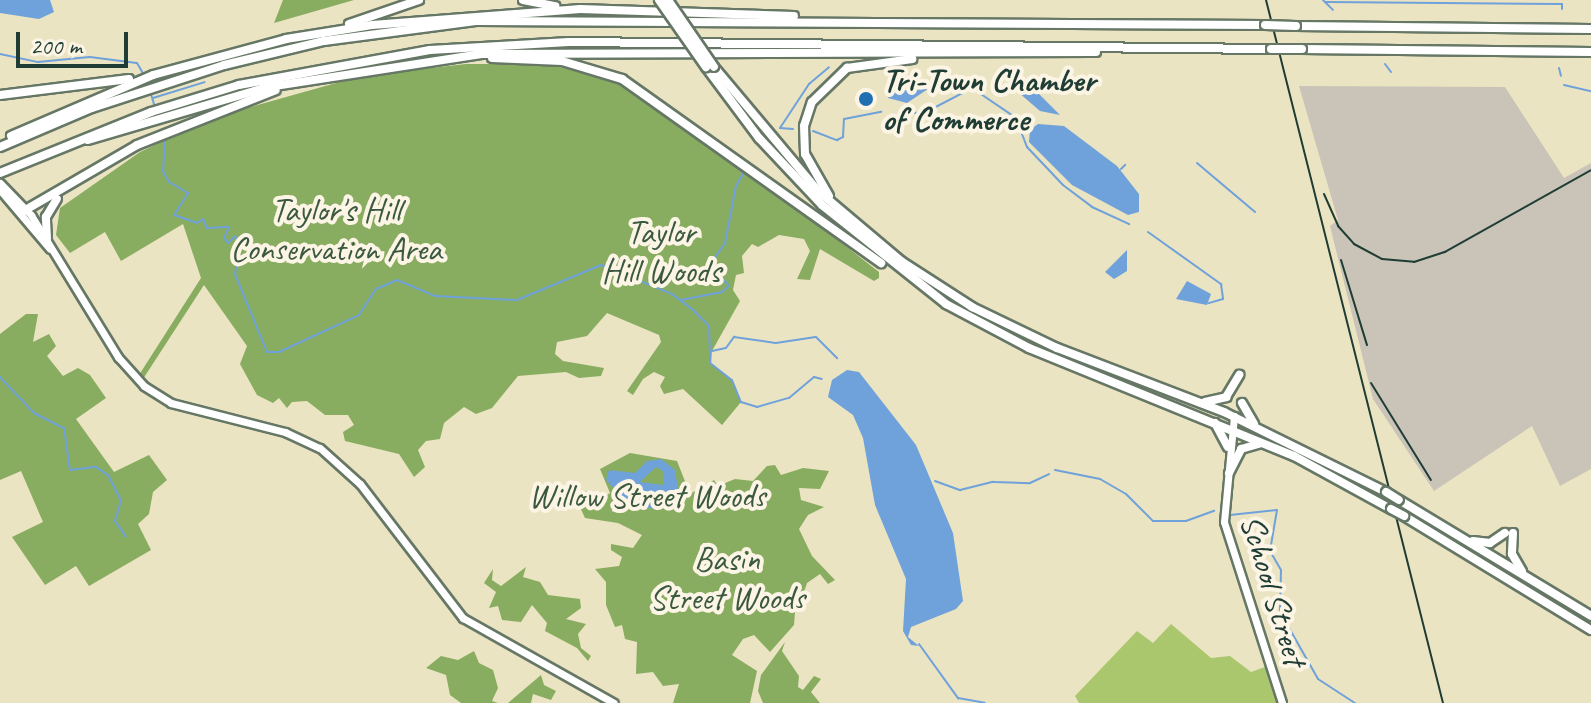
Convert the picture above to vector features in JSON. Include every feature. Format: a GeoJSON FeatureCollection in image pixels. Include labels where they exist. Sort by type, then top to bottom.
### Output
{"type":"FeatureCollection","features":[{"type":"Feature","properties":{"kind":"highway"},"geometry":{"type":"LineString","coordinates":[[0,144],[146,82],[395,12],[419,0]]}},
{"type":"Feature","properties":{"kind":"highway"},"geometry":{"type":"LineString","coordinates":[[523,0],[580,9]]}},
{"type":"Feature","properties":{"kind":"highway"},"geometry":{"type":"LineString","coordinates":[[659,0],[799,182],[925,290]]}},
{"type":"Feature","properties":{"kind":"highway"},"geometry":{"type":"LineString","coordinates":[[668,0],[710,67],[788,160],[851,220],[913,269],[1010,328],[1196,400],[1386,492],[1591,616]]}},
{"type":"Feature","properties":{"kind":"highway"},"geometry":{"type":"LineString","coordinates":[[298,37],[419,19],[580,9],[867,21]]}},
{"type":"Feature","properties":{"kind":"highway"},"geometry":{"type":"LineString","coordinates":[[0,95],[146,82],[324,41],[476,21],[867,21],[1591,29]]}},
{"type":"Feature","properties":{"kind":"highway"},"geometry":{"type":"LineString","coordinates":[[0,173],[157,114],[309,69],[483,44],[1591,52]]}},
{"type":"Feature","properties":{"kind":"highway"},"geometry":{"type":"LineString","coordinates":[[851,220],[816,179],[805,154],[807,115],[826,83],[868,62],[1152,47]]}},
{"type":"Feature","properties":{"kind":"highway"},"geometry":{"type":"LineString","coordinates":[[157,114],[332,74],[521,51],[990,55]]}},
{"type":"Feature","properties":{"kind":"highway"},"geometry":{"type":"LineString","coordinates":[[432,60],[548,59],[622,79],[925,290],[1029,348],[1208,418],[1277,449],[1404,516],[1591,630]]}},
{"type":"Feature","properties":{"kind":"highway"},"geometry":{"type":"LineString","coordinates":[[25,211],[163,134],[332,74]]}},
{"type":"Feature","properties":{"kind":"highway"},"geometry":{"type":"LineString","coordinates":[[47,239],[46,217],[69,187]]}},
{"type":"Feature","properties":{"kind":"highway"},"geometry":{"type":"LineString","coordinates":[[1196,400],[1222,400],[1239,375]]}},
{"type":"Feature","properties":{"kind":"highway"},"geometry":{"type":"LineString","coordinates":[[1242,403],[1257,427]]}},
{"type":"Feature","properties":{"kind":"highway"},"geometry":{"type":"LineString","coordinates":[[1208,418],[1222,431],[1228,447]]}},
{"type":"Feature","properties":{"kind":"highway"},"geometry":{"type":"LineString","coordinates":[[1229,473],[1245,446],[1277,449]]}},
{"type":"Feature","properties":{"kind":"highway"},"geometry":{"type":"LineString","coordinates":[[1466,539],[1490,543],[1509,533],[1512,554],[1525,575]]}},
{"type":"Feature","properties":{"kind":"main road"},"geometry":{"type":"LineString","coordinates":[[2,188],[47,239],[51,251]]}},
{"type":"Feature","properties":{"kind":"main road"},"geometry":{"type":"LineString","coordinates":[[25,211],[118,357],[144,386],[171,403],[285,432],[320,448],[360,484],[463,618],[614,703]]}},
{"type":"Feature","properties":{"kind":"main road","name":"School Street"},"geometry":{"type":"LineString","coordinates":[[1237,418],[1228,447],[1223,491],[1234,566],[1282,703]]}},
{"type":"Feature","properties":{"kind":"main road","name":"School Street"},"geometry":{"type":"LineString","coordinates":[[1223,491],[1229,473],[1233,429]]}},
{"type":"Feature","properties":{"kind":"shaded area"},"geometry":{"type":"Polygon","coordinates":[[[1299,86],[1505,87],[1564,178],[1591,163],[1591,469],[1560,486],[1532,426],[1434,491],[1373,399],[1330,226],[1338,220],[1299,86]]]}},
{"type":"Feature","properties":{"kind":"green space"},"geometry":{"type":"Polygon","coordinates":[[[283,0],[354,0],[274,23],[283,0]]]}},
{"type":"Feature","properties":{"kind":"green space"},"geometry":{"type":"Polygon","coordinates":[[[466,64],[548,64],[618,82],[794,206],[879,272],[879,278],[874,281],[820,249],[810,280],[797,279],[810,251],[804,239],[779,235],[758,247],[752,244],[742,256],[744,273],[736,275],[733,290],[740,301],[712,351],[711,363],[732,380],[741,402],[722,425],[683,389],[664,394],[660,386],[665,377],[654,372],[643,379],[633,395],[627,391],[661,342],[659,335],[607,313],[587,336],[557,342],[555,354],[563,361],[604,368],[601,376],[579,378],[566,372],[518,376],[492,408],[476,414],[464,407],[444,423],[440,439],[426,441],[418,450],[425,467],[414,477],[399,454],[345,441],[343,432],[354,425],[348,415],[325,415],[307,401],[292,402],[287,408],[279,398],[273,403],[257,395],[240,364],[247,346],[204,285],[143,379],[139,375],[201,278],[183,224],[121,261],[105,232],[70,253],[56,235],[60,208],[140,152],[211,118],[361,76],[466,64]]]}},
{"type":"Feature","properties":{"kind":"green space"},"geometry":{"type":"Polygon","coordinates":[[[26,314],[38,314],[33,342],[49,334],[56,346],[47,356],[63,376],[78,368],[90,375],[106,398],[76,419],[114,472],[149,455],[167,480],[153,492],[149,514],[138,524],[151,550],[89,586],[76,566],[45,585],[12,537],[43,522],[21,471],[0,480],[0,334],[26,314]]]}},
{"type":"Feature","properties":{"kind":"green space","name":"Basin Street Woods"},"geometry":{"type":"Polygon","coordinates":[[[630,453],[677,461],[690,494],[714,480],[718,486],[735,479],[753,481],[767,466],[775,465],[781,475],[803,468],[829,471],[820,489],[799,488],[801,500],[824,507],[808,515],[799,529],[812,556],[835,580],[828,584],[820,574],[807,583],[802,598],[785,599],[795,612],[794,625],[770,652],[754,635],[743,639],[732,655],[757,671],[750,703],[673,703],[679,684],[663,686],[653,672],[636,674],[637,642],[625,639],[622,625],[615,627],[606,605],[606,582],[595,569],[619,566],[622,557],[611,550],[611,544],[633,548],[642,535],[618,523],[585,518],[579,505],[585,491],[603,498],[610,493],[600,469],[630,453]]]}},
{"type":"Feature","properties":{"kind":"green space"},"geometry":{"type":"Polygon","coordinates":[[[526,567],[523,577],[540,582],[548,595],[580,599],[581,608],[566,619],[586,624],[578,634],[581,648],[591,656],[588,661],[577,648],[545,631],[547,623],[532,605],[521,622],[502,620],[498,606],[489,608],[496,592],[484,583],[493,569],[492,580],[501,586],[526,567]]]}},
{"type":"Feature","properties":{"kind":"green space"},"geometry":{"type":"Polygon","coordinates":[[[1171,624],[1211,658],[1230,656],[1251,672],[1265,667],[1279,703],[1079,703],[1075,696],[1137,631],[1153,643],[1171,624]]]}},
{"type":"Feature","properties":{"kind":"green space"},"geometry":{"type":"Polygon","coordinates":[[[785,642],[782,651],[799,676],[798,687],[803,690],[814,676],[821,679],[811,692],[820,703],[763,703],[758,691],[761,675],[785,642]]]}},
{"type":"Feature","properties":{"kind":"green space"},"geometry":{"type":"Polygon","coordinates":[[[474,651],[479,663],[493,670],[498,688],[492,701],[498,703],[461,703],[450,695],[446,675],[426,668],[441,656],[458,660],[474,651]]]}},
{"type":"Feature","properties":{"kind":"green space"},"geometry":{"type":"Polygon","coordinates":[[[541,675],[544,685],[556,691],[551,700],[533,694],[531,703],[508,703],[541,675]]]}},
{"type":"Feature","properties":{"kind":"water"},"geometry":{"type":"Polygon","coordinates":[[[0,0],[50,0],[54,12],[39,19],[0,13],[0,0]]]}},
{"type":"Feature","properties":{"kind":"water"},"geometry":{"type":"Polygon","coordinates":[[[928,89],[907,103],[888,98],[892,91],[928,89]]]}},
{"type":"Feature","properties":{"kind":"water"},"geometry":{"type":"Polygon","coordinates":[[[1018,92],[1038,93],[1060,115],[1040,111],[1018,92]]]}},
{"type":"Feature","properties":{"kind":"water"},"geometry":{"type":"Polygon","coordinates":[[[1038,124],[1064,126],[1117,166],[1139,194],[1139,212],[1128,215],[1072,185],[1029,142],[1030,130],[1038,124]]]}},
{"type":"Feature","properties":{"kind":"water"},"geometry":{"type":"Polygon","coordinates":[[[1127,250],[1127,271],[1114,279],[1105,272],[1127,250]]]}},
{"type":"Feature","properties":{"kind":"water"},"geometry":{"type":"Polygon","coordinates":[[[1187,281],[1211,294],[1207,305],[1176,299],[1187,281]]]}},
{"type":"Feature","properties":{"kind":"water"},"geometry":{"type":"Polygon","coordinates":[[[847,370],[859,372],[916,445],[953,533],[963,601],[956,609],[911,627],[908,637],[919,646],[911,645],[903,631],[906,579],[875,505],[863,438],[853,415],[828,397],[832,380],[847,370]]]}},
{"type":"Feature","properties":{"kind":"water"},"geometry":{"type":"Polygon","coordinates":[[[661,459],[675,470],[678,489],[654,509],[628,504],[606,480],[609,470],[635,473],[647,461],[661,459]],[[656,467],[640,482],[664,485],[664,472],[656,467]]]}},
{"type":"Feature","properties":{"kind":"waterway"},"geometry":{"type":"LineString","coordinates":[[1323,0],[1333,10]]}},
{"type":"Feature","properties":{"kind":"waterway"},"geometry":{"type":"LineString","coordinates":[[1326,2],[1562,4],[1562,9]]}},
{"type":"Feature","properties":{"kind":"waterway"},"geometry":{"type":"LineString","coordinates":[[0,54],[38,62],[90,57],[137,63],[145,77]]}},
{"type":"Feature","properties":{"kind":"waterway"},"geometry":{"type":"LineString","coordinates":[[1385,64],[1391,72]]}},
{"type":"Feature","properties":{"kind":"waterway"},"geometry":{"type":"LineString","coordinates":[[793,129],[780,128],[809,84],[829,67]]}},
{"type":"Feature","properties":{"kind":"waterway"},"geometry":{"type":"LineString","coordinates":[[1559,68],[1561,76]]}},
{"type":"Feature","properties":{"kind":"waterway"},"geometry":{"type":"LineString","coordinates":[[153,98],[205,82]]}},
{"type":"Feature","properties":{"kind":"waterway"},"geometry":{"type":"LineString","coordinates":[[1564,85],[1591,91]]}},
{"type":"Feature","properties":{"kind":"waterway"},"geometry":{"type":"LineString","coordinates":[[896,116],[928,111],[972,88],[1028,126],[1022,134],[1027,147],[1063,185],[1092,207],[1129,224]]}},
{"type":"Feature","properties":{"kind":"waterway"},"geometry":{"type":"LineString","coordinates":[[150,91],[155,107]]}},
{"type":"Feature","properties":{"kind":"waterway"},"geometry":{"type":"LineString","coordinates":[[813,131],[837,140],[843,137],[844,119],[881,112]]}},
{"type":"Feature","properties":{"kind":"waterway"},"geometry":{"type":"LineString","coordinates":[[165,136],[163,171],[169,182],[188,193],[174,215],[197,223],[203,219],[207,228],[229,227],[224,238],[228,243],[235,236],[240,248],[235,274],[267,352],[279,352],[359,315],[376,289],[397,280],[435,296],[517,300],[601,265],[672,294],[693,310],[709,326],[710,363],[732,380],[741,402],[757,407],[789,398],[814,377],[822,379]]}},
{"type":"Feature","properties":{"kind":"waterway"},"geometry":{"type":"LineString","coordinates":[[1197,163],[1255,212]]}},
{"type":"Feature","properties":{"kind":"waterway"},"geometry":{"type":"LineString","coordinates":[[1121,169],[1125,165]]}},
{"type":"Feature","properties":{"kind":"waterway"},"geometry":{"type":"LineString","coordinates":[[681,300],[722,292],[729,286],[710,264],[725,243],[736,186],[743,174]]}},
{"type":"Feature","properties":{"kind":"waterway"},"geometry":{"type":"LineString","coordinates":[[1148,232],[1221,284],[1223,299],[1209,303]]}},
{"type":"Feature","properties":{"kind":"waterway"},"geometry":{"type":"LineString","coordinates":[[712,351],[726,348],[734,337],[776,343],[816,337],[837,358]]}},
{"type":"Feature","properties":{"kind":"waterway"},"geometry":{"type":"LineString","coordinates":[[0,377],[34,413],[64,428],[70,470],[96,467],[108,475],[121,500],[115,521],[126,537]]}},
{"type":"Feature","properties":{"kind":"waterway"},"geometry":{"type":"LineString","coordinates":[[1055,470],[1100,479],[1126,494],[1153,521],[1186,521],[1214,511]]}},
{"type":"Feature","properties":{"kind":"waterway"},"geometry":{"type":"LineString","coordinates":[[935,481],[960,490],[993,482],[1030,483],[1049,474]]}},
{"type":"Feature","properties":{"kind":"waterway"},"geometry":{"type":"LineString","coordinates":[[1230,515],[1277,510],[1270,551],[1281,570],[1280,612],[1318,679],[1355,703]]}},
{"type":"Feature","properties":{"kind":"waterway"},"geometry":{"type":"LineString","coordinates":[[919,644],[958,698],[985,703]]}},
{"type":"Feature","properties":{"kind":"railway"},"geometry":{"type":"LineString","coordinates":[[1266,0],[1443,703]]}},
{"type":"Feature","properties":{"kind":"railway"},"geometry":{"type":"LineString","coordinates":[[1324,194],[1338,226],[1354,244],[1382,259],[1414,262],[1445,252],[1591,170]]}},
{"type":"Feature","properties":{"kind":"railway"},"geometry":{"type":"LineString","coordinates":[[1341,260],[1367,345]]}},
{"type":"Feature","properties":{"kind":"railway"},"geometry":{"type":"LineString","coordinates":[[1371,383],[1431,480]]}},
{"type":"Feature","properties":{"kind":"place","name":"Tri-Town Chamber of Commerce"},"geometry":{"type":"Point","coordinates":[866,99]}},
{"type":"Feature","properties":{"kind":"park label","name":"Taylor's Hill Conservation Area"},"geometry":{"type":"Point","coordinates":[336,228]}},
{"type":"Feature","properties":{"kind":"park label","name":"Taylor Hill Woods"},"geometry":{"type":"Point","coordinates":[661,250]}},
{"type":"Feature","properties":{"kind":"park label","name":"Willow Street Woods"},"geometry":{"type":"Point","coordinates":[647,496]}}]}
